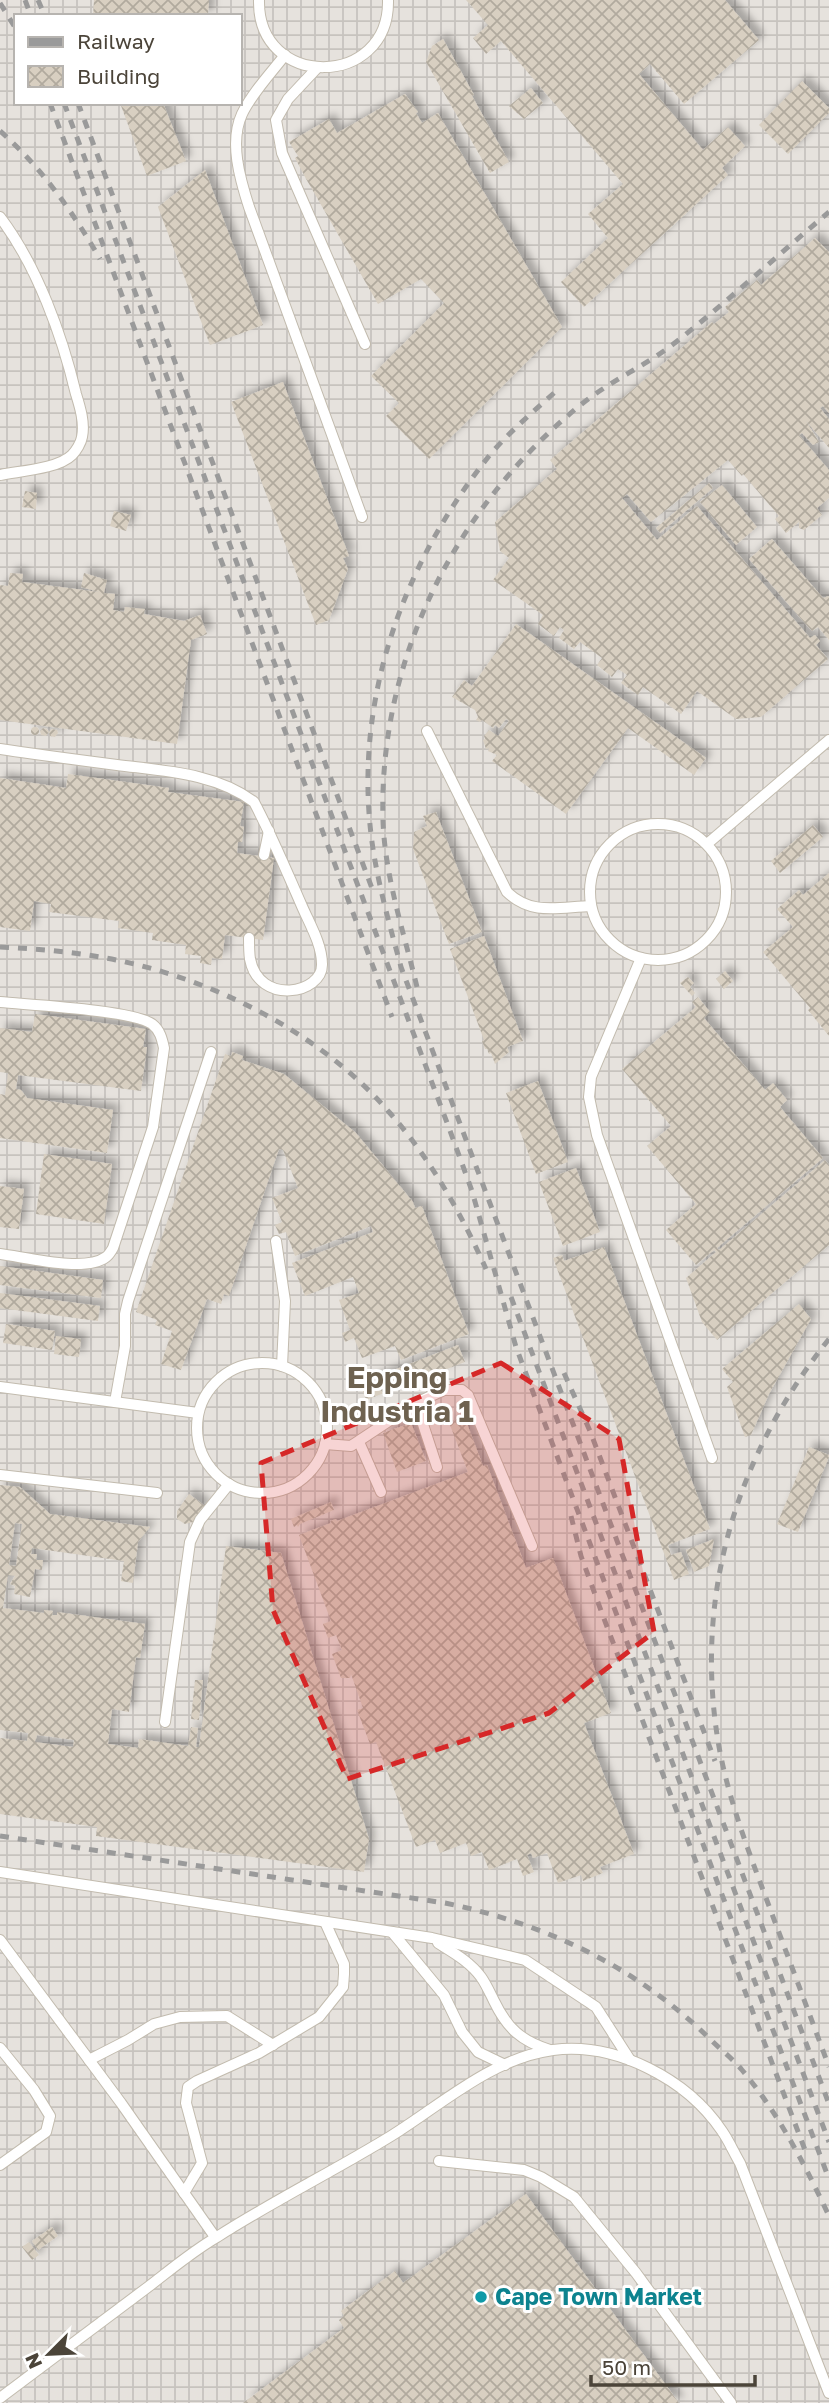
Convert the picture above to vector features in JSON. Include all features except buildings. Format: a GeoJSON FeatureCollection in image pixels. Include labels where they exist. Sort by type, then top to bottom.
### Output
{"type":"FeatureCollection","features":[{"type":"Feature","properties":{"kind":"lane"},"geometry":{"type":"LineString","coordinates":[[259,0],[258,12],[266,35],[296,63],[317,68],[339,67],[360,58],[376,42],[385,26],[388,0]]}},
{"type":"Feature","properties":{"kind":"lane"},"geometry":{"type":"LineString","coordinates":[[285,55],[243,112],[236,144],[238,163],[249,206],[362,517]]}},
{"type":"Feature","properties":{"kind":"lane"},"geometry":{"type":"LineString","coordinates":[[317,68],[288,99],[276,120],[282,153],[365,344]]}},
{"type":"Feature","properties":{"kind":"lane"},"geometry":{"type":"LineString","coordinates":[[0,217],[23,252],[68,359],[82,417],[82,437],[70,457],[57,464],[0,475]]}},
{"type":"Feature","properties":{"kind":"lane"},"geometry":{"type":"LineString","coordinates":[[427,731],[507,892],[518,902],[530,907],[591,906]]}},
{"type":"Feature","properties":{"kind":"lane"},"geometry":{"type":"LineString","coordinates":[[707,844],[829,740]]}},
{"type":"Feature","properties":{"kind":"lane"},"geometry":{"type":"LineString","coordinates":[[0,750],[179,773],[239,790],[254,802],[269,831],[317,941],[323,967],[319,976],[310,983],[284,992],[270,987],[257,975],[250,961],[249,938]]}},
{"type":"Feature","properties":{"kind":"lane"},"geometry":{"type":"LineString","coordinates":[[663,823],[684,828],[707,844],[720,862],[726,881],[726,901],[718,926],[703,945],[678,958],[653,961],[628,954],[610,942],[597,925],[591,906],[590,881],[599,856],[614,839],[636,826],[663,823]]}},
{"type":"Feature","properties":{"kind":"lane"},"geometry":{"type":"LineString","coordinates":[[264,855],[269,831]]}},
{"type":"Feature","properties":{"kind":"lane"},"geometry":{"type":"LineString","coordinates":[[641,958],[594,1070],[589,1097],[597,1135],[712,1458]]}},
{"type":"Feature","properties":{"kind":"lane"},"geometry":{"type":"LineString","coordinates":[[0,1002],[145,1020],[155,1026],[161,1035],[164,1048],[153,1128],[113,1248],[106,1257],[72,1264],[0,1254]]}},
{"type":"Feature","properties":{"kind":"lane"},"geometry":{"type":"LineString","coordinates":[[116,1402],[125,1346],[125,1314],[128,1301],[211,1052]]}},
{"type":"Feature","properties":{"kind":"lane"},"geometry":{"type":"LineString","coordinates":[[276,1241],[285,1301],[282,1366]]}},
{"type":"Feature","properties":{"kind":"lane"},"geometry":{"type":"LineString","coordinates":[[271,1363],[282,1366],[294,1371],[312,1387],[324,1408],[327,1432],[322,1455],[308,1475],[288,1489],[265,1494],[241,1490],[220,1479],[204,1460],[197,1437],[198,1413],[208,1391],[225,1374],[247,1364],[271,1363]]}},
{"type":"Feature","properties":{"kind":"lane"},"geometry":{"type":"LineString","coordinates":[[0,1387],[198,1413]]}},
{"type":"Feature","properties":{"kind":"lane"},"geometry":{"type":"LineString","coordinates":[[324,1444],[351,1446],[416,1403],[452,1389],[462,1390],[468,1395],[532,1546]]}},
{"type":"Feature","properties":{"kind":"lane"},"geometry":{"type":"LineString","coordinates":[[416,1403],[437,1467]]}},
{"type":"Feature","properties":{"kind":"lane"},"geometry":{"type":"LineString","coordinates":[[359,1442],[381,1492]]}},
{"type":"Feature","properties":{"kind":"lane"},"geometry":{"type":"LineString","coordinates":[[0,1475],[158,1493]]}},
{"type":"Feature","properties":{"kind":"lane"},"geometry":{"type":"LineString","coordinates":[[165,1722],[190,1542],[200,1520],[229,1484]]}},
{"type":"Feature","properties":{"kind":"lane"},"geometry":{"type":"LineString","coordinates":[[0,1872],[432,1938],[525,1960],[596,2007],[630,2060]]}},
{"type":"Feature","properties":{"kind":"lane"},"geometry":{"type":"LineString","coordinates":[[184,2193],[202,2163],[186,2103],[188,2087],[273,2045],[319,2017],[343,1987],[344,1964],[325,1922]]}},
{"type":"Feature","properties":{"kind":"lane"},"geometry":{"type":"LineString","coordinates":[[392,1932],[444,1995],[462,2032],[478,2052],[505,2065]]}},
{"type":"Feature","properties":{"kind":"lane"},"geometry":{"type":"LineString","coordinates":[[432,1938],[469,1964],[483,1979],[503,2020],[511,2029],[537,2046],[552,2050],[596,2051],[630,2060],[658,2073],[703,2107],[722,2131],[740,2164],[829,2393]]}},
{"type":"Feature","properties":{"kind":"lane"},"geometry":{"type":"LineString","coordinates":[[0,1940],[215,2238]]}},
{"type":"Feature","properties":{"kind":"lane"},"geometry":{"type":"LineString","coordinates":[[89,2060],[154,2024],[180,2017],[227,2016],[273,2045]]}},
{"type":"Feature","properties":{"kind":"lane"},"geometry":{"type":"LineString","coordinates":[[0,2048],[34,2090],[50,2116],[46,2132],[0,2165]]}},
{"type":"Feature","properties":{"kind":"lane"},"geometry":{"type":"LineString","coordinates":[[0,2398],[215,2238],[390,2136],[478,2079],[505,2065],[552,2050]]}},
{"type":"Feature","properties":{"kind":"lane"},"geometry":{"type":"LineString","coordinates":[[439,2161],[524,2170],[574,2197],[636,2273],[731,2403]]}},
{"type":"Feature","properties":{"kind":"highlighted area"},"geometry":{"type":"Polygon","coordinates":[[[501,1363],[619,1439],[654,1632],[549,1713],[347,1779],[273,1610],[261,1463],[501,1363]]]}},
{"type":"Feature","properties":{"kind":"shaded area"},"geometry":{"type":"Polygon","coordinates":[[[0,0],[829,0],[829,2403],[0,2403],[0,0]]]}},
{"type":"Feature","properties":{"kind":"railway"},"geometry":{"type":"LineString","coordinates":[[25,0],[30,14]]}},
{"type":"Feature","properties":{"kind":"railway"},"geometry":{"type":"LineString","coordinates":[[38,0],[44,14]]}},
{"type":"Feature","properties":{"kind":"railway"},"geometry":{"type":"LineString","coordinates":[[0,3],[14,26]]}},
{"type":"Feature","properties":{"kind":"railway"},"geometry":{"type":"LineString","coordinates":[[51,105],[392,1017]]}},
{"type":"Feature","properties":{"kind":"railway"},"geometry":{"type":"LineString","coordinates":[[65,105],[449,1128],[472,1191],[516,1347],[829,2179]]}},
{"type":"Feature","properties":{"kind":"railway"},"geometry":{"type":"LineString","coordinates":[[79,105],[373,891]]}},
{"type":"Feature","properties":{"kind":"railway"},"geometry":{"type":"LineString","coordinates":[[0,131],[55,191],[100,259]]}},
{"type":"Feature","properties":{"kind":"railway"},"geometry":{"type":"LineString","coordinates":[[417,987],[387,863],[383,821],[385,760],[394,701],[411,644],[434,589],[463,537],[498,488],[538,443],[583,403],[676,342],[829,212]]}},
{"type":"Feature","properties":{"kind":"railway"},"geometry":{"type":"LineString","coordinates":[[554,393],[489,456],[458,498],[431,543],[409,589],[391,637],[378,687],[370,738],[368,790],[372,842],[401,967],[829,2104]]}},
{"type":"Feature","properties":{"kind":"railway"},"geometry":{"type":"LineString","coordinates":[[0,947],[87,955],[153,969],[228,996],[299,1035],[332,1058],[362,1084],[404,1130],[444,1187],[486,1269]]}},
{"type":"Feature","properties":{"kind":"railway"},"geometry":{"type":"LineString","coordinates":[[511,1297],[829,2142]]}},
{"type":"Feature","properties":{"kind":"railway"},"geometry":{"type":"LineString","coordinates":[[829,1339],[797,1383],[769,1430],[747,1478],[730,1528],[718,1580],[712,1632],[712,1686],[718,1741],[732,1801],[829,2067]]}},
{"type":"Feature","properties":{"kind":"railway"},"geometry":{"type":"LineString","coordinates":[[564,1373],[590,1431],[715,1761]]}},
{"type":"Feature","properties":{"kind":"railway"},"geometry":{"type":"LineString","coordinates":[[571,1516],[581,1556],[603,1616],[805,2150]]}},
{"type":"Feature","properties":{"kind":"railway"},"geometry":{"type":"LineString","coordinates":[[0,1836],[445,1903],[519,1923],[554,1936],[621,1970],[652,1991],[735,2062],[779,2122],[829,2216]]}},
{"type":"Feature","properties":{"kind":"place","name":"Cape Town Market"},"geometry":{"type":"Point","coordinates":[481,2297]}},
{"type":"Feature","properties":{"kind":"district","name":"Epping Industria 1"},"geometry":{"type":"Point","coordinates":[397,1395]}}]}
